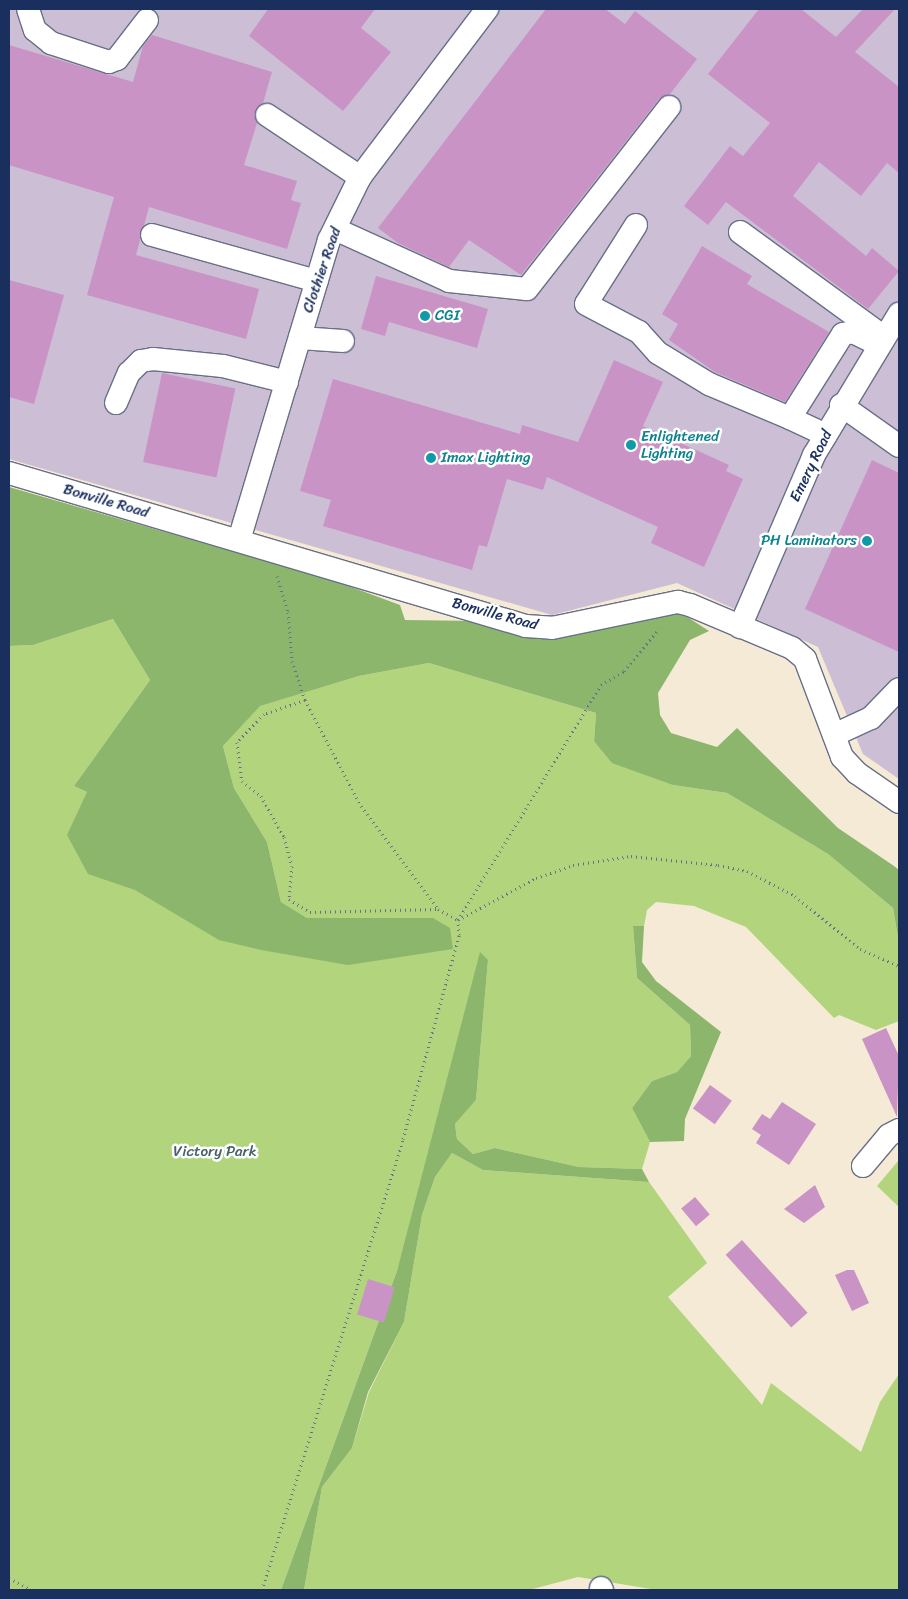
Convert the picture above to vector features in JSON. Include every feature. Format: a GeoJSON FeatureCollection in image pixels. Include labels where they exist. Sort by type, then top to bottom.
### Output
{"type":"FeatureCollection","features":[{"type":"Feature","properties":{"kind":"street"},"geometry":{"type":"LineString","coordinates":[[28,9],[34,30],[51,42],[109,62],[117,60],[145,13]]}},
{"type":"Feature","properties":{"kind":"street","name":"Clothier Road"},"geometry":{"type":"LineString","coordinates":[[239,540],[317,281],[335,229],[360,177],[488,9]]}},
{"type":"Feature","properties":{"kind":"street"},"geometry":{"type":"LineString","coordinates":[[335,229],[449,281],[527,289],[670,107]]}},
{"type":"Feature","properties":{"kind":"street"},"geometry":{"type":"LineString","coordinates":[[267,116],[360,177]]}},
{"type":"Feature","properties":{"kind":"street"},"geometry":{"type":"LineString","coordinates":[[636,225],[586,304],[639,332],[658,353],[709,384],[826,435]]}},
{"type":"Feature","properties":{"kind":"street"},"geometry":{"type":"LineString","coordinates":[[740,232],[882,341]]}},
{"type":"Feature","properties":{"kind":"street"},"geometry":{"type":"LineString","coordinates":[[152,235],[317,281]]}},
{"type":"Feature","properties":{"kind":"street","name":"Emery Road"},"geometry":{"type":"LineString","coordinates":[[740,627],[826,435],[842,405],[899,314]]}},
{"type":"Feature","properties":{"kind":"street"},"geometry":{"type":"LineString","coordinates":[[790,418],[843,334],[853,332],[882,341]]}},
{"type":"Feature","properties":{"kind":"street"},"geometry":{"type":"LineString","coordinates":[[300,338],[343,341]]}},
{"type":"Feature","properties":{"kind":"street"},"geometry":{"type":"LineString","coordinates":[[116,403],[128,373],[142,361],[153,359],[223,366],[286,382]]}},
{"type":"Feature","properties":{"kind":"street"},"geometry":{"type":"LineString","coordinates":[[842,405],[899,446]]}},
{"type":"Feature","properties":{"kind":"street","name":"Bonville Road"},"geometry":{"type":"LineString","coordinates":[[9,473],[526,626],[552,628],[665,604],[690,605],[792,648],[805,659],[842,757],[857,773],[899,802]]}},
{"type":"Feature","properties":{"kind":"street"},"geometry":{"type":"LineString","coordinates":[[834,735],[871,718],[899,689]]}},
{"type":"Feature","properties":{"kind":"street"},"geometry":{"type":"LineString","coordinates":[[863,1166],[889,1135],[899,1130]]}},
{"type":"Feature","properties":{"kind":"path"},"geometry":{"type":"LineString","coordinates":[[277,551],[274,567],[288,612],[292,661],[305,700],[361,806],[438,909],[458,920]]}},
{"type":"Feature","properties":{"kind":"path"},"geometry":{"type":"LineString","coordinates":[[262,1590],[403,1139],[459,935],[458,920],[601,685],[624,671],[661,626],[665,604]]}},
{"type":"Feature","properties":{"kind":"path"},"geometry":{"type":"LineString","coordinates":[[305,700],[264,714],[237,742],[242,780],[261,796],[284,837],[292,866],[289,899],[310,912],[438,909]]}},
{"type":"Feature","properties":{"kind":"path"},"geometry":{"type":"LineString","coordinates":[[458,920],[536,878],[573,865],[631,856],[698,863],[747,871],[795,896],[860,950],[899,966]]}},
{"type":"Feature","properties":{"kind":"path"},"geometry":{"type":"LineString","coordinates":[[9,1578],[32,1590]]}},
{"type":"Feature","properties":{"kind":"shaded area"},"geometry":{"type":"Polygon","coordinates":[[[9,9],[899,9],[899,779],[863,754],[818,647],[677,583],[552,615],[9,459],[9,9]]]}},
{"type":"Feature","properties":{"kind":"green space"},"geometry":{"type":"Polygon","coordinates":[[[9,487],[335,581],[400,605],[405,620],[478,621],[547,640],[681,613],[709,631],[690,640],[658,693],[660,715],[671,733],[717,747],[737,728],[838,828],[899,870],[899,943],[893,908],[828,854],[727,793],[673,785],[612,763],[594,741],[596,713],[429,663],[359,676],[260,706],[223,746],[234,788],[267,842],[281,902],[307,918],[433,918],[450,928],[453,949],[348,965],[261,950],[219,940],[135,890],[88,874],[67,835],[87,792],[74,786],[150,680],[113,619],[33,645],[9,646],[9,487]]]}},
{"type":"Feature","properties":{"kind":"green space","name":"Victory Park"},"geometry":{"type":"Polygon","coordinates":[[[113,619],[150,680],[74,786],[87,792],[261,950],[433,918],[307,918],[281,902],[267,842],[234,788],[223,746],[259,706],[359,676],[429,663],[596,713],[594,741],[673,785],[727,793],[828,854],[893,908],[899,943],[899,1021],[876,1030],[839,1015],[834,1018],[746,927],[694,906],[656,902],[647,910],[644,926],[633,926],[637,978],[690,1025],[691,1056],[677,1072],[652,1081],[632,1108],[650,1142],[642,1169],[579,1167],[495,1148],[473,1154],[457,1139],[455,1124],[476,1100],[488,960],[397,1271],[281,1590],[9,1590],[9,646],[33,645],[113,619]]]}},
{"type":"Feature","properties":{"kind":"green space"},"geometry":{"type":"Polygon","coordinates":[[[633,926],[644,926],[642,962],[656,981],[721,1032],[685,1119],[684,1141],[650,1142],[632,1108],[652,1081],[677,1072],[691,1056],[690,1025],[637,978],[633,926]]]}},
{"type":"Feature","properties":{"kind":"green space"},"geometry":{"type":"Polygon","coordinates":[[[480,952],[488,960],[476,1100],[455,1124],[457,1139],[473,1154],[495,1148],[579,1167],[642,1169],[649,1182],[483,1170],[452,1153],[435,1177],[422,1215],[404,1322],[368,1392],[352,1448],[322,1487],[304,1590],[281,1590],[397,1271],[480,952]]]}},
{"type":"Feature","properties":{"kind":"green space"},"geometry":{"type":"Polygon","coordinates":[[[452,1153],[483,1170],[649,1182],[707,1263],[668,1297],[762,1405],[771,1383],[861,1452],[880,1402],[899,1374],[899,1590],[657,1590],[578,1577],[529,1590],[304,1590],[322,1487],[352,1448],[369,1392],[404,1322],[422,1215],[435,1177],[452,1153]]]}},
{"type":"Feature","properties":{"kind":"green space"},"geometry":{"type":"Polygon","coordinates":[[[899,1160],[899,1207],[877,1186],[899,1160]]]}},
{"type":"Feature","properties":{"kind":"building"},"geometry":{"type":"Polygon","coordinates":[[[268,9],[375,9],[361,28],[391,52],[343,111],[249,36],[268,9]]]}},
{"type":"Feature","properties":{"kind":"building"},"geometry":{"type":"Polygon","coordinates":[[[546,9],[605,9],[625,24],[635,11],[697,59],[670,94],[659,99],[521,275],[469,240],[449,267],[398,243],[378,228],[546,9]]]}},
{"type":"Feature","properties":{"kind":"building"},"geometry":{"type":"Polygon","coordinates":[[[759,9],[801,9],[836,37],[863,9],[895,9],[855,52],[899,87],[899,173],[887,163],[861,196],[819,162],[793,196],[866,256],[872,248],[899,271],[868,309],[726,202],[708,225],[684,206],[730,146],[743,156],[770,123],[708,74],[759,9]]]}},
{"type":"Feature","properties":{"kind":"building"},"geometry":{"type":"Polygon","coordinates":[[[152,35],[272,72],[263,103],[254,114],[257,123],[244,165],[297,181],[291,200],[301,203],[287,249],[149,207],[136,255],[259,289],[246,339],[87,295],[114,197],[9,165],[9,45],[133,82],[143,46],[152,35]]]}},
{"type":"Feature","properties":{"kind":"building"},"geometry":{"type":"Polygon","coordinates":[[[702,246],[752,276],[747,284],[829,332],[785,402],[715,372],[669,340],[678,324],[662,314],[702,246]]]}},
{"type":"Feature","properties":{"kind":"building","name":"CGI"},"geometry":{"type":"Polygon","coordinates":[[[376,276],[488,309],[477,348],[389,322],[385,336],[361,329],[376,276]]]}},
{"type":"Feature","properties":{"kind":"building"},"geometry":{"type":"Polygon","coordinates":[[[9,280],[64,295],[34,404],[9,397],[9,280]]]}},
{"type":"Feature","properties":{"kind":"building","name":"Imax Lighting"},"geometry":{"type":"Polygon","coordinates":[[[614,360],[663,382],[643,426],[729,465],[726,471],[743,479],[704,567],[651,543],[658,527],[547,477],[543,490],[507,479],[487,547],[479,545],[472,570],[323,526],[331,500],[300,491],[333,379],[520,434],[522,425],[578,442],[614,360]]]}},
{"type":"Feature","properties":{"kind":"building"},"geometry":{"type":"Polygon","coordinates":[[[162,373],[235,389],[216,478],[143,462],[162,373]]]}},
{"type":"Feature","properties":{"kind":"building","name":"PH Laminators"},"geometry":{"type":"Polygon","coordinates":[[[872,460],[899,473],[899,652],[805,609],[872,460]]]}},
{"type":"Feature","properties":{"kind":"building"},"geometry":{"type":"Polygon","coordinates":[[[886,1028],[899,1056],[897,1117],[862,1039],[886,1028]]]}},
{"type":"Feature","properties":{"kind":"building"},"geometry":{"type":"Polygon","coordinates":[[[710,1085],[732,1101],[715,1124],[693,1108],[710,1085]]]}},
{"type":"Feature","properties":{"kind":"building"},"geometry":{"type":"Polygon","coordinates":[[[782,1102],[816,1124],[789,1165],[756,1143],[761,1135],[752,1129],[762,1114],[770,1119],[782,1102]]]}},
{"type":"Feature","properties":{"kind":"building"},"geometry":{"type":"Polygon","coordinates":[[[815,1185],[825,1207],[804,1223],[784,1209],[815,1185]]]}},
{"type":"Feature","properties":{"kind":"building"},"geometry":{"type":"Polygon","coordinates":[[[695,1197],[710,1215],[696,1226],[681,1209],[695,1197]]]}},
{"type":"Feature","properties":{"kind":"building"},"geometry":{"type":"Polygon","coordinates":[[[742,1240],[808,1313],[791,1328],[726,1255],[742,1240]]]}},
{"type":"Feature","properties":{"kind":"building"},"geometry":{"type":"Polygon","coordinates":[[[847,1270],[854,1270],[869,1303],[852,1311],[835,1275],[847,1270]]]}},
{"type":"Feature","properties":{"kind":"building"},"geometry":{"type":"Polygon","coordinates":[[[368,1279],[395,1287],[384,1323],[357,1314],[368,1279]]]}},
{"type":"Feature","properties":{"kind":"place","name":"CGI"},"geometry":{"type":"Point","coordinates":[425,316]}},
{"type":"Feature","properties":{"kind":"place","name":"Enlightened Lighting"},"geometry":{"type":"Point","coordinates":[631,445]}},
{"type":"Feature","properties":{"kind":"place","name":"Imax Lighting"},"geometry":{"type":"Point","coordinates":[431,458]}},
{"type":"Feature","properties":{"kind":"place","name":"PH Laminators"},"geometry":{"type":"Point","coordinates":[867,541]}}]}
